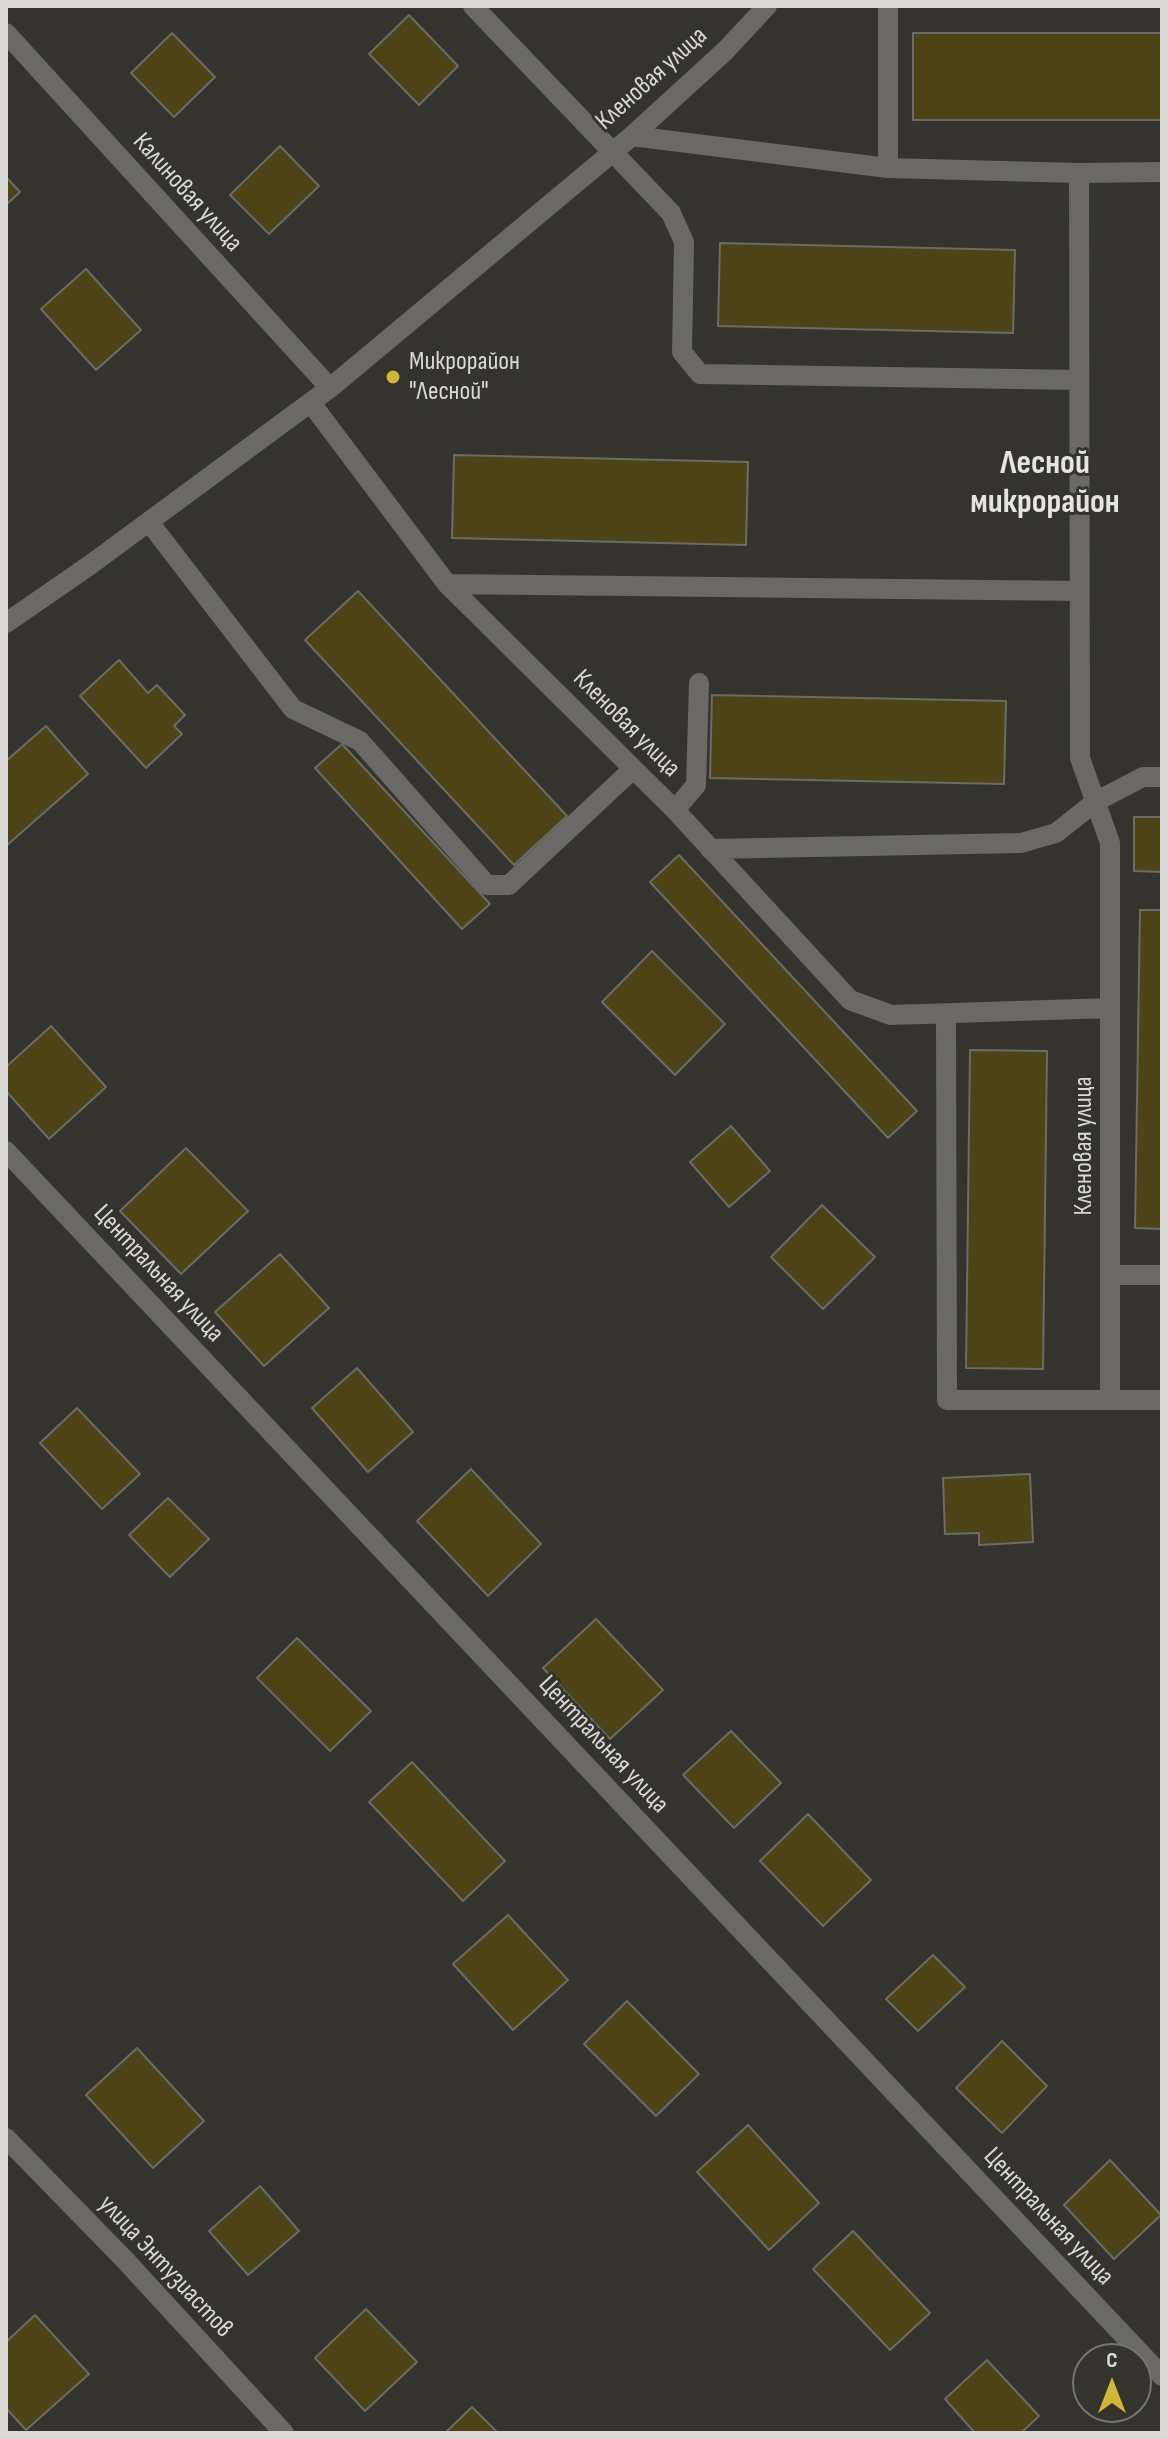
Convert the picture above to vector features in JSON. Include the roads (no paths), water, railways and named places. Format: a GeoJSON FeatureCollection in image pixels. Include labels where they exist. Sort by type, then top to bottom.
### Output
{"type":"FeatureCollection","features":[{"type":"Feature","properties":{"kind":"street"},"geometry":{"type":"LineString","coordinates":[[473,6],[671,213],[684,242],[682,352],[700,374],[1079,380]]}},
{"type":"Feature","properties":{"kind":"street","name":"Кленовая улица"},"geometry":{"type":"LineString","coordinates":[[6,623],[330,388],[632,136],[725,51],[767,6]]}},
{"type":"Feature","properties":{"kind":"street"},"geometry":{"type":"LineString","coordinates":[[888,6],[888,168]]}},
{"type":"Feature","properties":{"kind":"street","name":"Калиновая улица"},"geometry":{"type":"LineString","coordinates":[[6,33],[330,388]]}},
{"type":"Feature","properties":{"kind":"street"},"geometry":{"type":"LineString","coordinates":[[632,136],[888,168],[1162,172]]}},
{"type":"Feature","properties":{"kind":"street"},"geometry":{"type":"LineString","coordinates":[[1079,173],[1080,758],[1110,843],[1110,1008]]}},
{"type":"Feature","properties":{"kind":"street","name":"Кленовая улица"},"geometry":{"type":"LineString","coordinates":[[311,403],[447,584],[675,810],[850,1000],[891,1015],[1110,1008],[1110,1400]]}},
{"type":"Feature","properties":{"kind":"street"},"geometry":{"type":"LineString","coordinates":[[149,522],[293,709],[360,741],[487,885],[509,885],[633,769]]}},
{"type":"Feature","properties":{"kind":"street"},"geometry":{"type":"LineString","coordinates":[[447,584],[1079,591]]}},
{"type":"Feature","properties":{"kind":"street"},"geometry":{"type":"LineString","coordinates":[[675,810],[696,785],[699,683]]}},
{"type":"Feature","properties":{"kind":"street"},"geometry":{"type":"LineString","coordinates":[[710,849],[1021,843],[1056,833],[1095,802],[1143,777],[1162,777]]}},
{"type":"Feature","properties":{"kind":"street"},"geometry":{"type":"LineString","coordinates":[[946,1015],[947,1400],[1162,1400]]}},
{"type":"Feature","properties":{"kind":"street","name":"Центральная улица"},"geometry":{"type":"LineString","coordinates":[[6,1151],[1162,2376]]}},
{"type":"Feature","properties":{"kind":"street"},"geometry":{"type":"LineString","coordinates":[[1110,1275],[1162,1275]]}},
{"type":"Feature","properties":{"kind":"street","name":"улица Энтузиастов"},"geometry":{"type":"LineString","coordinates":[[6,2138],[125,2260],[284,2433]]}},
{"type":"Feature","properties":{"kind":"place","name":"Микрорайон \"Лесной\""},"geometry":{"type":"Point","coordinates":[393,377]}},
{"type":"Feature","properties":{"kind":"district","name":"Лесной микрорайон"},"geometry":{"type":"Point","coordinates":[1045,484]}}]}
